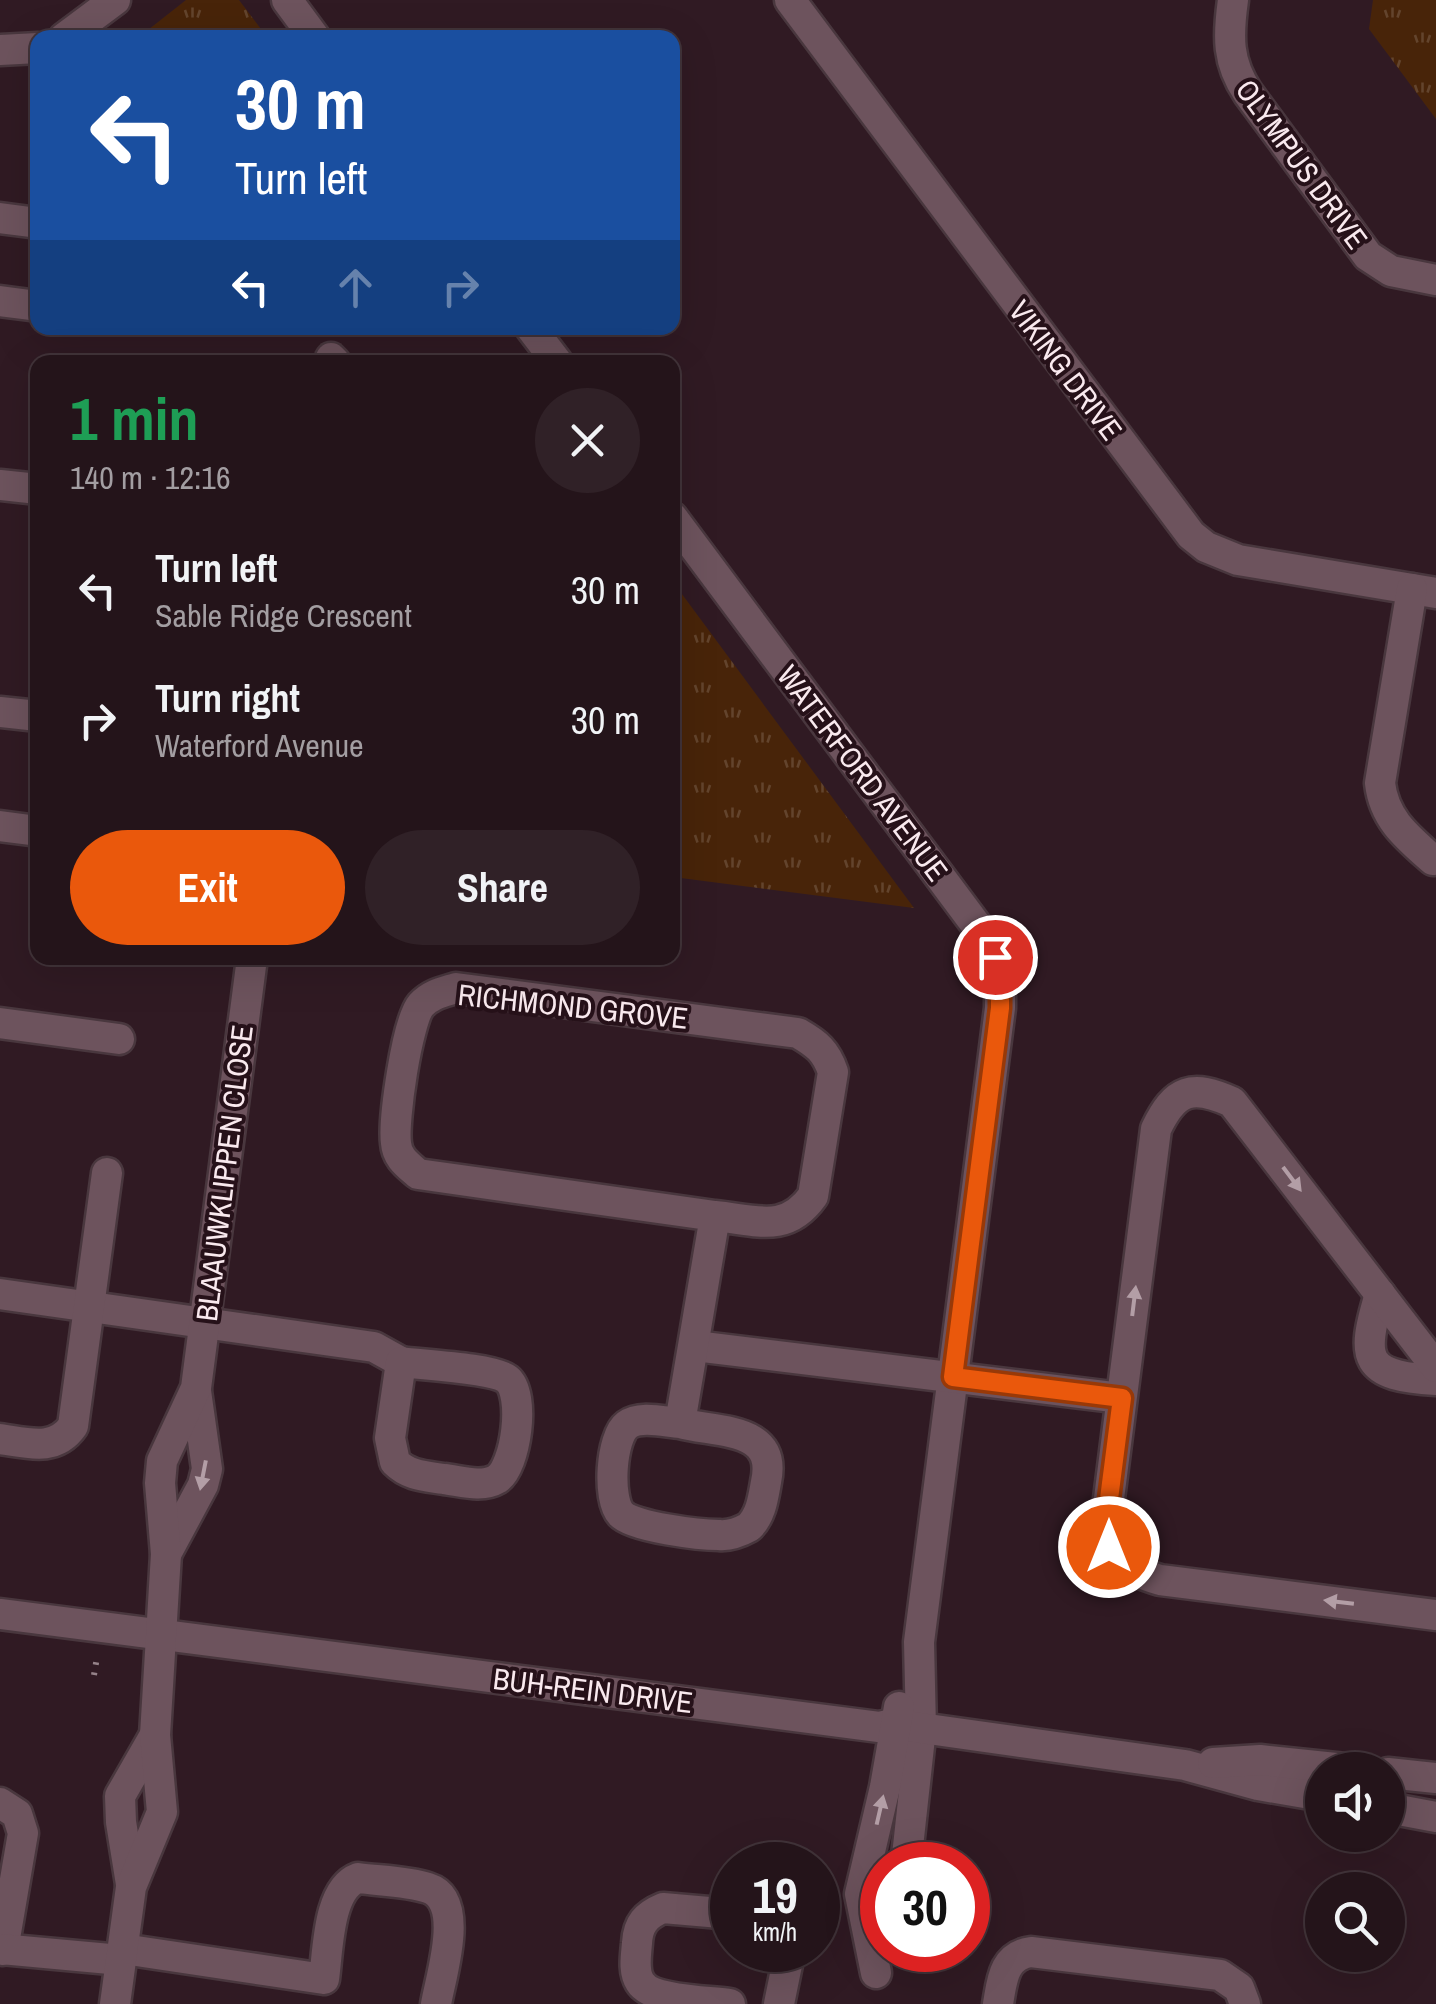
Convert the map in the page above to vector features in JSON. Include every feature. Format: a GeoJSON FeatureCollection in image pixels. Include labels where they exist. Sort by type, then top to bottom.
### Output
{"type":"FeatureCollection","features":[{"type":"Feature","properties":{"kind":"street"},"geometry":{"type":"LineString","coordinates":[[75,30],[116,0]]}},
{"type":"Feature","properties":{"kind":"street"},"geometry":{"type":"LineString","coordinates":[[288,0],[310,30]]}},
{"type":"Feature","properties":{"kind":"street","name":"VIKING DRIVE"},"geometry":{"type":"LineString","coordinates":[[790,0],[1191,536],[1206,548],[1238,560],[1424,591]]}},
{"type":"Feature","properties":{"kind":"street","name":"OLYMPUS DRIVE"},"geometry":{"type":"LineString","coordinates":[[1234,0],[1228,33],[1238,79],[1368,256],[1392,271],[1436,280]]}},
{"type":"Feature","properties":{"kind":"street"},"geometry":{"type":"LineString","coordinates":[[0,50],[30,48]]}},
{"type":"Feature","properties":{"kind":"street"},"geometry":{"type":"LineString","coordinates":[[0,218],[30,222]]}},
{"type":"Feature","properties":{"kind":"street"},"geometry":{"type":"LineString","coordinates":[[0,301],[30,305]]}},
{"type":"Feature","properties":{"kind":"street"},"geometry":{"type":"LineString","coordinates":[[537,335],[553,355]]}},
{"type":"Feature","properties":{"kind":"street"},"geometry":{"type":"LineString","coordinates":[[0,484],[30,488]]}},
{"type":"Feature","properties":{"kind":"street","name":"WATERFORD AVENUE"},"geometry":{"type":"LineString","coordinates":[[680,528],[977,926],[995,957],[1000,975],[1000,1008],[907,1726]]}},
{"type":"Feature","properties":{"kind":"street"},"geometry":{"type":"LineString","coordinates":[[1424,591],[1380,783],[1393,822],[1433,860]]}},
{"type":"Feature","properties":{"kind":"street"},"geometry":{"type":"LineString","coordinates":[[0,712],[30,715]]}},
{"type":"Feature","properties":{"kind":"street"},"geometry":{"type":"LineString","coordinates":[[0,826],[30,830]]}},
{"type":"Feature","properties":{"kind":"street","name":"BLAAUWKLIPPEN CLOSE"},"geometry":{"type":"LineString","coordinates":[[166,1554],[203,1485],[206,1469],[196,1388],[251,965]]}},
{"type":"Feature","properties":{"kind":"street","name":"RICHMOND GROVE"},"geometry":{"type":"LineString","coordinates":[[456,988],[798,1033],[808,1038],[827,1056],[833,1072],[813,1196],[802,1212],[790,1219],[773,1222],[715,1216],[418,1174],[402,1160],[396,1143],[406,1036],[412,1017],[434,994],[456,988]]}},
{"type":"Feature","properties":{"kind":"street"},"geometry":{"type":"LineString","coordinates":[[0,1023],[119,1039]]}},
{"type":"Feature","properties":{"kind":"street"},"geometry":{"type":"LineString","coordinates":[[1436,1366],[1232,1102],[1212,1092],[1186,1092],[1167,1106],[1156,1129],[1105,1530],[1109,1547],[1132,1572],[1160,1580],[1436,1614]]}},
{"type":"Feature","properties":{"kind":"street"},"geometry":{"type":"LineString","coordinates":[[0,1439],[42,1445],[66,1437],[73,1426],[107,1173]]}},
{"type":"Feature","properties":{"kind":"street"},"geometry":{"type":"LineString","coordinates":[[680,1423],[715,1216]]}},
{"type":"Feature","properties":{"kind":"street"},"geometry":{"type":"LineString","coordinates":[[0,1294],[374,1347],[400,1362],[498,1374],[513,1384],[518,1402],[512,1454],[501,1476],[484,1484],[413,1475],[395,1462],[390,1438],[400,1362]]}},
{"type":"Feature","properties":{"kind":"street"},"geometry":{"type":"LineString","coordinates":[[1380,1294],[1368,1344],[1378,1366],[1398,1378],[1436,1380]]}},
{"type":"Feature","properties":{"kind":"street"},"geometry":{"type":"LineString","coordinates":[[695,1346],[1122,1398]]}},
{"type":"Feature","properties":{"kind":"street","name":"BLAAUWKLIPPEN CLOSE"},"geometry":{"type":"LineString","coordinates":[[131,1888],[162,1812],[154,1735],[166,1554],[162,1462],[196,1388]]}},
{"type":"Feature","properties":{"kind":"street"},"geometry":{"type":"LineString","coordinates":[[635,1421],[680,1423],[746,1436],[763,1450],[768,1472],[760,1509],[749,1527],[718,1536],[632,1522],[616,1506],[612,1482],[622,1429],[635,1421]]}},
{"type":"Feature","properties":{"kind":"street","name":"BUH-REIN DRIVE"},"geometry":{"type":"LineString","coordinates":[[0,1614],[880,1727],[907,1726],[1185,1765],[1305,1793]]}},
{"type":"Feature","properties":{"kind":"street"},"geometry":{"type":"LineString","coordinates":[[906,1842],[907,1726]]}},
{"type":"Feature","properties":{"kind":"street"},"geometry":{"type":"LineString","coordinates":[[872,1842],[885,1787],[907,1726]]}},
{"type":"Feature","properties":{"kind":"street"},"geometry":{"type":"LineString","coordinates":[[115,2004],[131,1888],[120,1796],[154,1735]]}},
{"type":"Feature","properties":{"kind":"street","name":"BUH-REIN DRIVE"},"geometry":{"type":"LineString","coordinates":[[1185,1765],[1260,1760],[1305,1765]]}},
{"type":"Feature","properties":{"kind":"street"},"geometry":{"type":"LineString","coordinates":[[1405,1775],[1436,1778]]}},
{"type":"Feature","properties":{"kind":"street"},"geometry":{"type":"LineString","coordinates":[[0,1803],[17,1814],[22,1834],[1,1950],[122,1954],[324,1979],[322,1990]]}},
{"type":"Feature","properties":{"kind":"street"},"geometry":{"type":"LineString","coordinates":[[1405,1811],[1436,1817]]}},
{"type":"Feature","properties":{"kind":"street"},"geometry":{"type":"LineString","coordinates":[[322,1990],[335,1904],[347,1882],[358,1878],[428,1888],[444,1900],[450,1919],[436,2004]]}},
{"type":"Feature","properties":{"kind":"street"},"geometry":{"type":"LineString","coordinates":[[710,1912],[663,1908],[645,1918],[638,1931],[638,1980],[649,1992],[730,2004]]}},
{"type":"Feature","properties":{"kind":"street"},"geometry":{"type":"LineString","coordinates":[[998,2004],[1007,1964],[1030,1952],[1220,1975],[1240,1988],[1245,2004]]}},
{"type":"Feature","properties":{"kind":"street"},"geometry":{"type":"LineString","coordinates":[[779,2004],[786,1972]]}},
{"type":"Feature","properties":{"kind":"street"},"geometry":{"type":"LineString","coordinates":[[872,2004],[879,1972]]}},
{"type":"Feature","properties":{"kind":"path"},"geometry":{"type":"LineString","coordinates":[[94,1675],[97,1656]]}},
{"type":"Feature","properties":{"kind":"green space"},"geometry":{"type":"Polygon","coordinates":[[[186,0],[239,0],[262,30],[148,30],[186,0]]]}},
{"type":"Feature","properties":{"kind":"green space"},"geometry":{"type":"Polygon","coordinates":[[[1373,0],[1436,0],[1436,119],[1369,29],[1373,0]]]}},
{"type":"Feature","properties":{"kind":"green space"},"geometry":{"type":"Polygon","coordinates":[[[680,591],[914,908],[680,878],[680,591]]]}},
{"type":"Feature","properties":{"kind":"route"},"geometry":{"type":"LineString","coordinates":[[995,957],[1000,975],[1000,1008],[953,1377],[1122,1398],[1105,1530],[1109,1547]]}}]}
